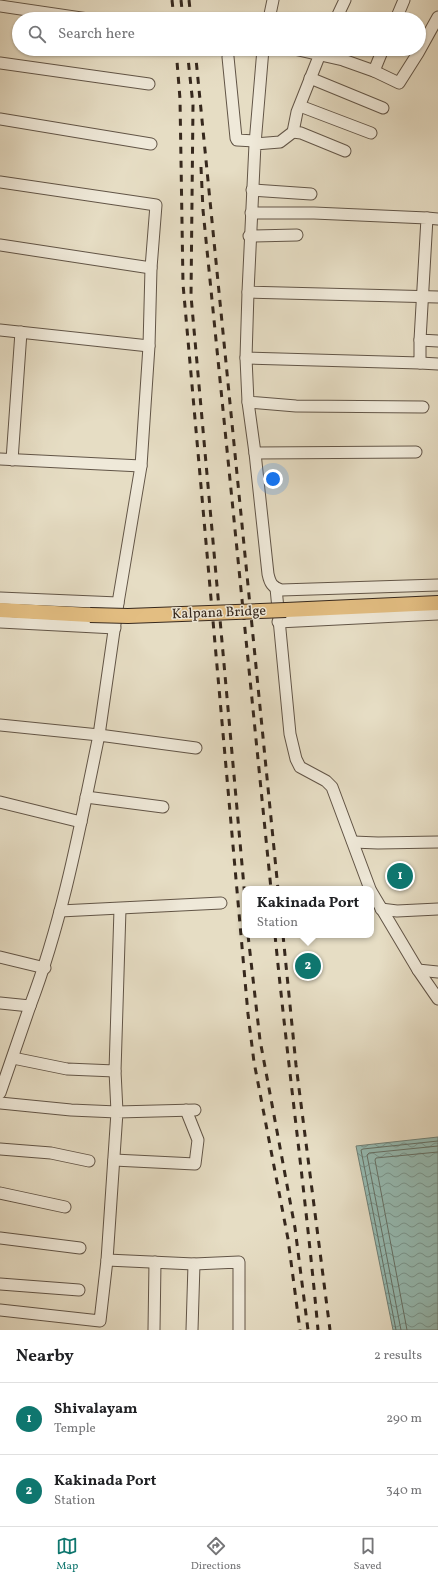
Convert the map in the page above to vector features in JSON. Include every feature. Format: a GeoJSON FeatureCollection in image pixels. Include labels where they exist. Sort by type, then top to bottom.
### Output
{"type":"FeatureCollection","features":[{"type":"Feature","properties":{"kind":"main road","name":"Kalpana Bridge"},"geometry":{"type":"LineString","coordinates":[[0,610],[128,616],[438,603]]}},
{"type":"Feature","properties":{"kind":"street"},"geometry":{"type":"LineString","coordinates":[[270,12],[273,0]]}},
{"type":"Feature","properties":{"kind":"street"},"geometry":{"type":"LineString","coordinates":[[339,12],[345,0]]}},
{"type":"Feature","properties":{"kind":"street"},"geometry":{"type":"LineString","coordinates":[[399,12],[404,0]]}},
{"type":"Feature","properties":{"kind":"street"},"geometry":{"type":"LineString","coordinates":[[0,6],[41,12]]}},
{"type":"Feature","properties":{"kind":"street"},"geometry":{"type":"LineString","coordinates":[[426,39],[438,17]]}},
{"type":"Feature","properties":{"kind":"street"},"geometry":{"type":"LineString","coordinates":[[228,56],[236,138],[238,140],[255,142],[280,142],[293,132],[300,106],[318,56]]}},
{"type":"Feature","properties":{"kind":"street"},"geometry":{"type":"LineString","coordinates":[[262,56],[252,190],[246,358],[248,402],[269,581],[273,587],[281,590],[438,585]]}},
{"type":"Feature","properties":{"kind":"street"},"geometry":{"type":"LineString","coordinates":[[332,56],[374,71],[399,83],[416,56]]}},
{"type":"Feature","properties":{"kind":"street"},"geometry":{"type":"LineString","coordinates":[[374,71],[380,56]]}},
{"type":"Feature","properties":{"kind":"street"},"geometry":{"type":"LineString","coordinates":[[0,63],[149,84]]}},
{"type":"Feature","properties":{"kind":"street"},"geometry":{"type":"LineString","coordinates":[[310,78],[384,108]]}},
{"type":"Feature","properties":{"kind":"street"},"geometry":{"type":"LineString","coordinates":[[300,106],[371,133]]}},
{"type":"Feature","properties":{"kind":"street"},"geometry":{"type":"LineString","coordinates":[[0,119],[151,144]]}},
{"type":"Feature","properties":{"kind":"street"},"geometry":{"type":"LineString","coordinates":[[293,132],[301,133],[344,151]]}},
{"type":"Feature","properties":{"kind":"street"},"geometry":{"type":"LineString","coordinates":[[0,182],[156,205],[151,268],[149,346],[141,466],[118,603],[99,736],[60,911],[44,968],[0,1093]]}},
{"type":"Feature","properties":{"kind":"street"},"geometry":{"type":"LineString","coordinates":[[252,190],[311,194]]}},
{"type":"Feature","properties":{"kind":"street"},"geometry":{"type":"LineString","coordinates":[[251,213],[314,213],[433,219],[422,297],[420,364]]}},
{"type":"Feature","properties":{"kind":"street"},"geometry":{"type":"LineString","coordinates":[[250,236],[298,235]]}},
{"type":"Feature","properties":{"kind":"street"},"geometry":{"type":"LineString","coordinates":[[0,245],[151,268]]}},
{"type":"Feature","properties":{"kind":"street"},"geometry":{"type":"LineString","coordinates":[[248,292],[438,297]]}},
{"type":"Feature","properties":{"kind":"street"},"geometry":{"type":"LineString","coordinates":[[0,330],[149,346]]}},
{"type":"Feature","properties":{"kind":"street"},"geometry":{"type":"LineString","coordinates":[[12,460],[21,332]]}},
{"type":"Feature","properties":{"kind":"street"},"geometry":{"type":"LineString","coordinates":[[420,340],[438,341]]}},
{"type":"Feature","properties":{"kind":"street"},"geometry":{"type":"LineString","coordinates":[[246,358],[438,364]]}},
{"type":"Feature","properties":{"kind":"street"},"geometry":{"type":"LineString","coordinates":[[248,402],[296,406],[423,407]]}},
{"type":"Feature","properties":{"kind":"street"},"geometry":{"type":"LineString","coordinates":[[255,453],[416,452]]}},
{"type":"Feature","properties":{"kind":"street"},"geometry":{"type":"LineString","coordinates":[[0,459],[141,466]]}},
{"type":"Feature","properties":{"kind":"street"},"geometry":{"type":"LineString","coordinates":[[276,588],[278,622],[290,734],[296,759],[300,767],[326,781],[332,787],[370,886]]}},
{"type":"Feature","properties":{"kind":"street"},"geometry":{"type":"LineString","coordinates":[[0,598],[118,603]]}},
{"type":"Feature","properties":{"kind":"street"},"geometry":{"type":"LineString","coordinates":[[278,622],[438,614]]}},
{"type":"Feature","properties":{"kind":"street"},"geometry":{"type":"LineString","coordinates":[[0,622],[115,628]]}},
{"type":"Feature","properties":{"kind":"street"},"geometry":{"type":"LineString","coordinates":[[0,725],[196,748]]}},
{"type":"Feature","properties":{"kind":"street"},"geometry":{"type":"LineString","coordinates":[[86,797],[163,807]]}},
{"type":"Feature","properties":{"kind":"street"},"geometry":{"type":"LineString","coordinates":[[0,802],[81,822]]}},
{"type":"Feature","properties":{"kind":"street"},"geometry":{"type":"LineString","coordinates":[[353,842],[438,842]]}},
{"type":"Feature","properties":{"kind":"street"},"geometry":{"type":"LineString","coordinates":[[374,896],[418,970],[438,999]]}},
{"type":"Feature","properties":{"kind":"street"},"geometry":{"type":"LineString","coordinates":[[60,911],[222,903]]}},
{"type":"Feature","properties":{"kind":"street"},"geometry":{"type":"LineString","coordinates":[[0,1310],[99,1325],[107,1260],[117,1112],[116,1071],[120,909]]}},
{"type":"Feature","properties":{"kind":"street"},"geometry":{"type":"LineString","coordinates":[[381,909],[397,911],[438,909]]}},
{"type":"Feature","properties":{"kind":"street"},"geometry":{"type":"LineString","coordinates":[[0,957],[44,968]]}},
{"type":"Feature","properties":{"kind":"street"},"geometry":{"type":"LineString","coordinates":[[418,970],[438,972]]}},
{"type":"Feature","properties":{"kind":"street"},"geometry":{"type":"LineString","coordinates":[[0,1003],[30,1006]]}},
{"type":"Feature","properties":{"kind":"street"},"geometry":{"type":"LineString","coordinates":[[13,1058],[67,1069],[116,1071]]}},
{"type":"Feature","properties":{"kind":"street"},"geometry":{"type":"LineString","coordinates":[[0,1103],[71,1110],[117,1112],[190,1110],[198,1140],[194,1164],[114,1160]]}},
{"type":"Feature","properties":{"kind":"street"},"geometry":{"type":"LineString","coordinates":[[0,1148],[51,1153],[89,1161]]}},
{"type":"Feature","properties":{"kind":"street"},"geometry":{"type":"LineString","coordinates":[[0,1193],[65,1207]]}},
{"type":"Feature","properties":{"kind":"street"},"geometry":{"type":"LineString","coordinates":[[0,1238],[80,1248]]}},
{"type":"Feature","properties":{"kind":"street"},"geometry":{"type":"LineString","coordinates":[[107,1260],[194,1264],[239,1262],[239,1330]]}},
{"type":"Feature","properties":{"kind":"street"},"geometry":{"type":"LineString","coordinates":[[154,1330],[155,1262]]}},
{"type":"Feature","properties":{"kind":"street"},"geometry":{"type":"LineString","coordinates":[[192,1330],[194,1264]]}},
{"type":"Feature","properties":{"kind":"street"},"geometry":{"type":"LineString","coordinates":[[0,1284],[79,1290]]}},
{"type":"Feature","properties":{"kind":"water"},"geometry":{"type":"Polygon","coordinates":[[[438,1137],[438,1330],[393,1330],[356,1146],[438,1137]]]}},
{"type":"Feature","properties":{"kind":"railway"},"geometry":{"type":"LineString","coordinates":[[172,0],[173,12]]}},
{"type":"Feature","properties":{"kind":"railway"},"geometry":{"type":"LineString","coordinates":[[181,0],[182,12]]}},
{"type":"Feature","properties":{"kind":"railway"},"geometry":{"type":"LineString","coordinates":[[189,0],[190,12]]}},
{"type":"Feature","properties":{"kind":"railway"},"geometry":{"type":"LineString","coordinates":[[177,56],[180,99],[183,284],[248,1014],[254,1062],[288,1239],[300,1330]]}},
{"type":"Feature","properties":{"kind":"railway"},"geometry":{"type":"LineString","coordinates":[[188,56],[193,105],[191,296],[244,886]]}},
{"type":"Feature","properties":{"kind":"railway"},"geometry":{"type":"LineString","coordinates":[[196,56],[278,886]]}},
{"type":"Feature","properties":{"kind":"railway"},"geometry":{"type":"LineString","coordinates":[[201,167],[203,210],[271,886]]}},
{"type":"Feature","properties":{"kind":"railway"},"geometry":{"type":"LineString","coordinates":[[248,938],[260,1040],[295,1228],[308,1330]]}},
{"type":"Feature","properties":{"kind":"railway"},"geometry":{"type":"LineString","coordinates":[[275,938],[318,1330]]}},
{"type":"Feature","properties":{"kind":"railway"},"geometry":{"type":"LineString","coordinates":[[283,938],[296,1065],[330,1330]]}},
{"type":"Feature","properties":{"kind":"place","name":"Shivalayam"},"geometry":{"type":"Point","coordinates":[400,876]}},
{"type":"Feature","properties":{"kind":"place","name":"Kakinada Port"},"geometry":{"type":"Point","coordinates":[308,966]}}]}
